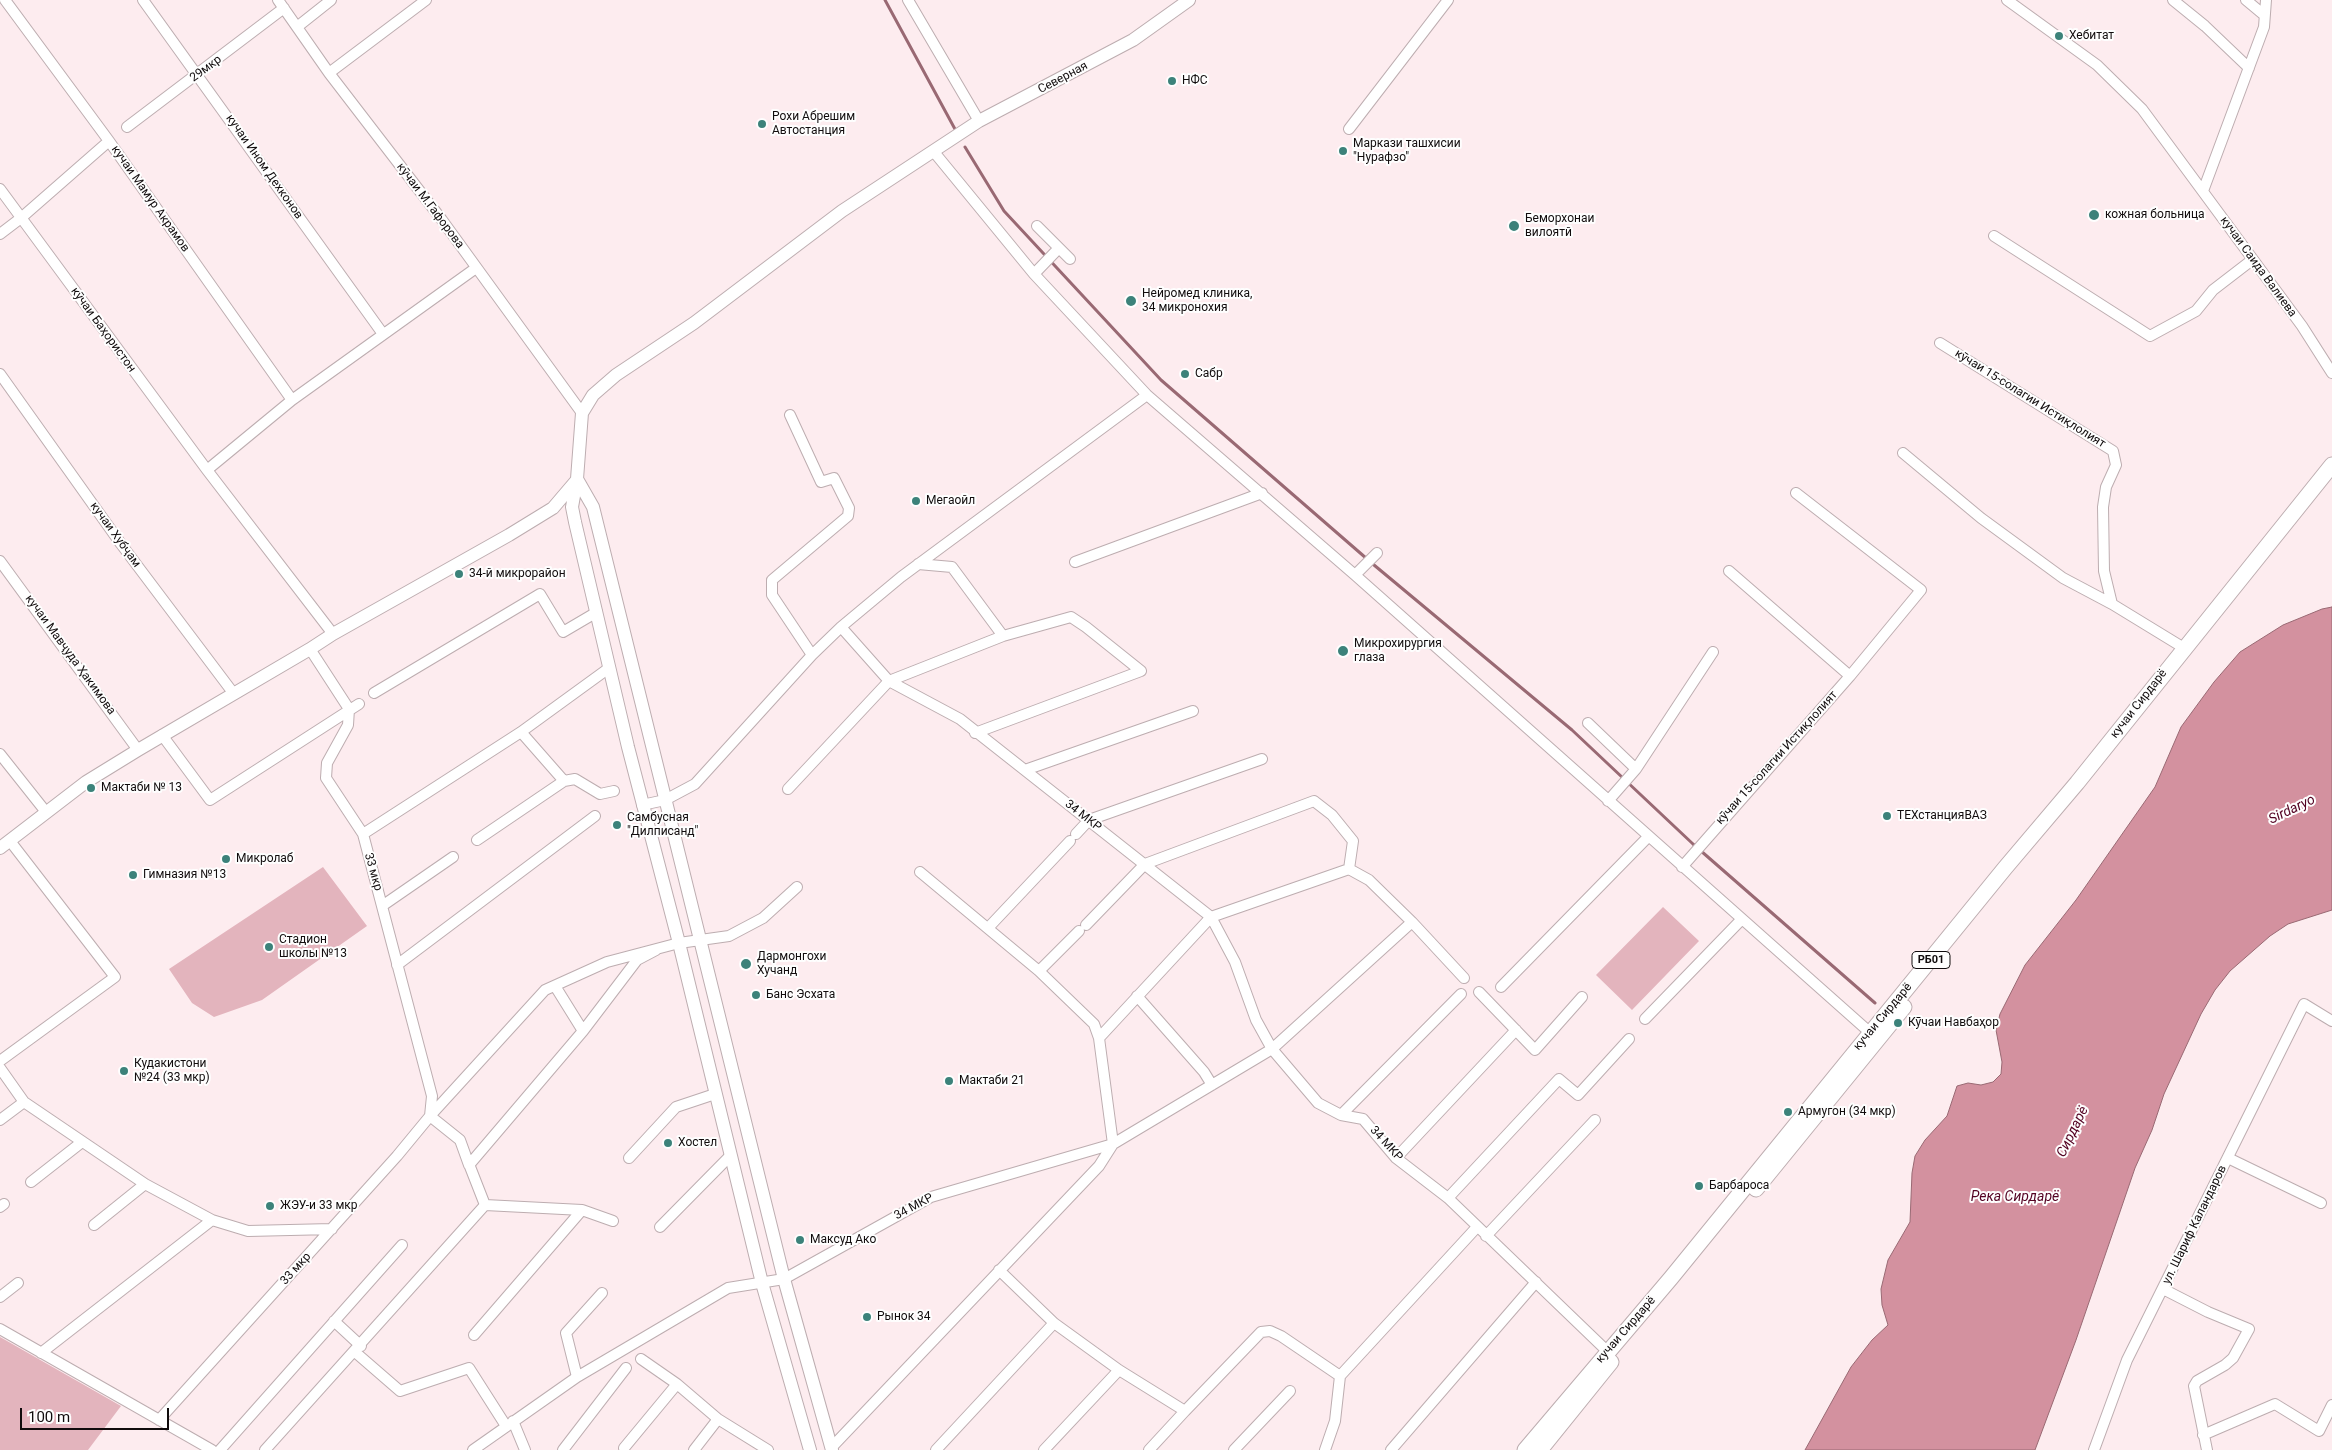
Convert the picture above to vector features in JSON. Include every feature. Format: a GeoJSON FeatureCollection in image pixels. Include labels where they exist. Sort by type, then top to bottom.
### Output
{"type":"FeatureCollection","features":[{"type":"Feature","properties":{"kind":"highway","name":"РБ01"},"geometry":{"type":"LineString","coordinates":[[1540,1450],[1874,1037],[2007,879],[2332,466]]}},
{"type":"Feature","properties":{"kind":"highway","name":"РБ01"},"geometry":{"type":"LineString","coordinates":[[2188,650],[2332,479]]}},
{"type":"Feature","properties":{"kind":"highway","name":"кучаи Сирдарё"},"geometry":{"type":"LineString","coordinates":[[1525,1450],[1874,1037]]}},
{"type":"Feature","properties":{"kind":"main road","name":"Северная"},"geometry":{"type":"LineString","coordinates":[[582,413],[593,395],[616,375],[694,323],[842,211],[979,121],[1134,40],[1189,0]]}},
{"type":"Feature","properties":{"kind":"main road"},"geometry":{"type":"LineString","coordinates":[[582,413],[577,479],[572,507],[575,522],[642,805],[679,943],[762,1283],[810,1450]]}},
{"type":"Feature","properties":{"kind":"main road"},"geometry":{"type":"LineString","coordinates":[[5,845],[86,782],[162,735],[553,508],[577,479]]}},
{"type":"Feature","properties":{"kind":"main road"},"geometry":{"type":"LineString","coordinates":[[577,479],[594,507],[784,1279],[832,1449]]}},
{"type":"Feature","properties":{"kind":"main road"},"geometry":{"type":"LineString","coordinates":[[553,508],[570,514],[575,522]]}},
{"type":"Feature","properties":{"kind":"main road"},"geometry":{"type":"LineString","coordinates":[[585,564],[606,559]]}},
{"type":"Feature","properties":{"kind":"street","name":"кучаи Мамур Акрамов"},"geometry":{"type":"LineString","coordinates":[[5,0],[109,141],[292,400]]}},
{"type":"Feature","properties":{"kind":"street","name":"кучаи Ином Дехконов"},"geometry":{"type":"LineString","coordinates":[[143,0],[383,334]]}},
{"type":"Feature","properties":{"kind":"street"},"geometry":{"type":"LineString","coordinates":[[297,26],[331,0]]}},
{"type":"Feature","properties":{"kind":"street"},"geometry":{"type":"LineString","coordinates":[[329,73],[426,0]]}},
{"type":"Feature","properties":{"kind":"street"},"geometry":{"type":"LineString","coordinates":[[908,0],[979,121]]}},
{"type":"Feature","properties":{"kind":"street"},"geometry":{"type":"LineString","coordinates":[[1349,129],[1448,0]]}},
{"type":"Feature","properties":{"kind":"street","name":"кучаи Саида Валиева"},"geometry":{"type":"LineString","coordinates":[[2007,0],[2097,65],[2142,109],[2302,326],[2332,373]]}},
{"type":"Feature","properties":{"kind":"street"},"geometry":{"type":"LineString","coordinates":[[2173,0],[2205,26],[2249,68]]}},
{"type":"Feature","properties":{"kind":"street"},"geometry":{"type":"LineString","coordinates":[[2246,0],[2264,15]]}},
{"type":"Feature","properties":{"kind":"street"},"geometry":{"type":"LineString","coordinates":[[2203,191],[2264,27],[2266,0]]}},
{"type":"Feature","properties":{"kind":"street","name":"29мкр"},"geometry":{"type":"LineString","coordinates":[[127,128],[198,75],[281,4]]}},
{"type":"Feature","properties":{"kind":"street","name":"кӯчаи М.Гафорова"},"geometry":{"type":"LineString","coordinates":[[281,4],[329,73],[476,268],[582,413]]}},
{"type":"Feature","properties":{"kind":"street"},"geometry":{"type":"LineString","coordinates":[[0,234],[109,141]]}},
{"type":"Feature","properties":{"kind":"street"},"geometry":{"type":"LineString","coordinates":[[934,152],[1034,274],[1147,395],[1355,575],[1874,1037]]}},
{"type":"Feature","properties":{"kind":"street","name":"кӯчаи Баҳористон"},"geometry":{"type":"LineString","coordinates":[[0,189],[207,470],[333,634]]}},
{"type":"Feature","properties":{"kind":"street"},"geometry":{"type":"LineString","coordinates":[[1036,226],[1052,255],[1070,259]]}},
{"type":"Feature","properties":{"kind":"street"},"geometry":{"type":"LineString","coordinates":[[1994,236],[2150,336],[2196,311],[2213,290],[2252,260]]}},
{"type":"Feature","properties":{"kind":"street"},"geometry":{"type":"LineString","coordinates":[[1034,274],[1052,255]]}},
{"type":"Feature","properties":{"kind":"street"},"geometry":{"type":"LineString","coordinates":[[207,470],[292,400],[476,268]]}},
{"type":"Feature","properties":{"kind":"street","name":"кӯчаи 15-солагии Истиқлолият"},"geometry":{"type":"LineString","coordinates":[[1940,343],[2113,450],[2116,465],[2106,486],[2103,507],[2104,571],[2112,604]]}},
{"type":"Feature","properties":{"kind":"street","name":"кучаи Хубҷам"},"geometry":{"type":"LineString","coordinates":[[0,374],[121,544],[234,694]]}},
{"type":"Feature","properties":{"kind":"street"},"geometry":{"type":"LineString","coordinates":[[642,805],[665,800],[695,784],[812,655],[841,626],[918,564],[1147,395]]}},
{"type":"Feature","properties":{"kind":"street"},"geometry":{"type":"LineString","coordinates":[[790,415],[821,482],[834,478],[849,508],[848,516],[772,580],[772,595],[812,655]]}},
{"type":"Feature","properties":{"kind":"street"},"geometry":{"type":"LineString","coordinates":[[1902,453],[1981,518],[2063,578],[2112,604],[2188,650]]}},
{"type":"Feature","properties":{"kind":"street"},"geometry":{"type":"LineString","coordinates":[[1075,562],[1262,493]]}},
{"type":"Feature","properties":{"kind":"street","name":"кӯчаи 15-солагии Истиқлолият"},"geometry":{"type":"LineString","coordinates":[[1682,866],[1850,676],[1921,590],[1796,493]]}},
{"type":"Feature","properties":{"kind":"street"},"geometry":{"type":"LineString","coordinates":[[1355,575],[1377,553]]}},
{"type":"Feature","properties":{"kind":"street","name":"кучаи Мавҷуда Ҳакимова"},"geometry":{"type":"LineString","coordinates":[[0,561],[138,750]]}},
{"type":"Feature","properties":{"kind":"street"},"geometry":{"type":"LineString","coordinates":[[918,564],[952,567],[1003,636]]}},
{"type":"Feature","properties":{"kind":"street"},"geometry":{"type":"LineString","coordinates":[[1728,571],[1850,676]]}},
{"type":"Feature","properties":{"kind":"street"},"geometry":{"type":"LineString","coordinates":[[374,694],[540,594],[563,632],[597,612]]}},
{"type":"Feature","properties":{"kind":"street"},"geometry":{"type":"LineString","coordinates":[[788,789],[889,681],[1003,636],[1071,617],[1141,672],[975,733]]}},
{"type":"Feature","properties":{"kind":"street","name":"34 МКР"},"geometry":{"type":"LineString","coordinates":[[841,626],[889,681],[960,719],[975,733],[1025,770],[1211,917]]}},
{"type":"Feature","properties":{"kind":"street"},"geometry":{"type":"LineString","coordinates":[[310,649],[349,709]]}},
{"type":"Feature","properties":{"kind":"street"},"geometry":{"type":"LineString","coordinates":[[1608,801],[1636,769],[1713,652]]}},
{"type":"Feature","properties":{"kind":"street"},"geometry":{"type":"LineString","coordinates":[[363,834],[521,732],[609,668]]}},
{"type":"Feature","properties":{"kind":"street"},"geometry":{"type":"LineString","coordinates":[[162,735],[210,800],[358,704]]}},
{"type":"Feature","properties":{"kind":"street","name":"33 мкр"},"geometry":{"type":"LineString","coordinates":[[349,709],[348,725],[327,763],[326,778],[363,834],[432,1096],[430,1116]]}},
{"type":"Feature","properties":{"kind":"street"},"geometry":{"type":"LineString","coordinates":[[1025,770],[1193,711]]}},
{"type":"Feature","properties":{"kind":"street"},"geometry":{"type":"LineString","coordinates":[[1588,722],[1636,769]]}},
{"type":"Feature","properties":{"kind":"street"},"geometry":{"type":"LineString","coordinates":[[521,732],[564,781]]}},
{"type":"Feature","properties":{"kind":"street"},"geometry":{"type":"LineString","coordinates":[[0,754],[46,812]]}},
{"type":"Feature","properties":{"kind":"street"},"geometry":{"type":"LineString","coordinates":[[988,928],[1089,820],[1262,759]]}},
{"type":"Feature","properties":{"kind":"street"},"geometry":{"type":"LineString","coordinates":[[477,840],[564,781],[575,779],[600,794],[614,790]]}},
{"type":"Feature","properties":{"kind":"street"},"geometry":{"type":"LineString","coordinates":[[1039,970],[1145,864],[1314,801],[1332,815],[1353,841],[1349,869]]}},
{"type":"Feature","properties":{"kind":"street"},"geometry":{"type":"LineString","coordinates":[[397,965],[596,816]]}},
{"type":"Feature","properties":{"kind":"street"},"geometry":{"type":"LineString","coordinates":[[1501,988],[1648,837]]}},
{"type":"Feature","properties":{"kind":"street"},"geometry":{"type":"LineString","coordinates":[[0,1061],[115,978],[5,845]]}},
{"type":"Feature","properties":{"kind":"street"},"geometry":{"type":"LineString","coordinates":[[382,906],[454,857]]}},
{"type":"Feature","properties":{"kind":"street"},"geometry":{"type":"LineString","coordinates":[[1099,1038],[1211,917],[1349,869],[1369,880],[1412,922],[1464,978]]}},
{"type":"Feature","properties":{"kind":"street"},"geometry":{"type":"LineString","coordinates":[[920,872],[1039,970],[1094,1024],[1099,1038],[1112,1144]]}},
{"type":"Feature","properties":{"kind":"street"},"geometry":{"type":"LineString","coordinates":[[702,941],[729,936],[762,918],[797,887]]}},
{"type":"Feature","properties":{"kind":"street"},"geometry":{"type":"LineString","coordinates":[[1211,917],[1236,962],[1256,1020],[1272,1049]]}},
{"type":"Feature","properties":{"kind":"street"},"geometry":{"type":"LineString","coordinates":[[1645,1019],[1741,920]]}},
{"type":"Feature","properties":{"kind":"street","name":"34 МКР"},"geometry":{"type":"LineString","coordinates":[[510,1424],[577,1377],[728,1288],[784,1279],[931,1197],[1112,1144],[1272,1049],[1412,922]]}},
{"type":"Feature","properties":{"kind":"street","name":"33 мкр"},"geometry":{"type":"LineString","coordinates":[[159,1420],[545,990],[607,962],[679,943],[702,941]]}},
{"type":"Feature","properties":{"kind":"street"},"geometry":{"type":"LineString","coordinates":[[470,1166],[583,1031],[637,960],[656,950]]}},
{"type":"Feature","properties":{"kind":"street"},"geometry":{"type":"LineString","coordinates":[[554,986],[583,1031]]}},
{"type":"Feature","properties":{"kind":"street"},"geometry":{"type":"LineString","coordinates":[[1479,992],[1535,1050],[1582,998]]}},
{"type":"Feature","properties":{"kind":"street"},"geometry":{"type":"LineString","coordinates":[[1341,1116],[1461,994]]}},
{"type":"Feature","properties":{"kind":"street"},"geometry":{"type":"LineString","coordinates":[[1138,996],[1204,1072],[1212,1085]]}},
{"type":"Feature","properties":{"kind":"street","name":"ул. Шариф Каландаров"},"geometry":{"type":"LineString","coordinates":[[2094,1450],[2127,1360],[2304,1004],[2332,1021]]}},
{"type":"Feature","properties":{"kind":"street"},"geometry":{"type":"LineString","coordinates":[[1396,1158],[1516,1030]]}},
{"type":"Feature","properties":{"kind":"street"},"geometry":{"type":"LineString","coordinates":[[1448,1198],[1559,1079],[1578,1095],[1629,1039]]}},
{"type":"Feature","properties":{"kind":"street","name":"34 МКР"},"geometry":{"type":"LineString","coordinates":[[1272,1049],[1318,1103],[1341,1116],[1363,1119],[1396,1158],[1448,1198],[1607,1351]]}},
{"type":"Feature","properties":{"kind":"street"},"geometry":{"type":"LineString","coordinates":[[0,1068],[24,1102],[145,1184],[212,1220],[248,1231],[332,1229]]}},
{"type":"Feature","properties":{"kind":"street"},"geometry":{"type":"LineString","coordinates":[[629,1158],[676,1107],[715,1094]]}},
{"type":"Feature","properties":{"kind":"street"},"geometry":{"type":"LineString","coordinates":[[0,1120],[24,1102]]}},
{"type":"Feature","properties":{"kind":"street"},"geometry":{"type":"LineString","coordinates":[[430,1116],[460,1140],[485,1205]]}},
{"type":"Feature","properties":{"kind":"street"},"geometry":{"type":"LineString","coordinates":[[1486,1236],[1595,1120]]}},
{"type":"Feature","properties":{"kind":"street"},"geometry":{"type":"LineString","coordinates":[[30,1182],[82,1142]]}},
{"type":"Feature","properties":{"kind":"street","name":"34 МКР"},"geometry":{"type":"LineString","coordinates":[[832,1449],[1099,1166],[1112,1144]]}},
{"type":"Feature","properties":{"kind":"street"},"geometry":{"type":"LineString","coordinates":[[660,1227],[730,1156]]}},
{"type":"Feature","properties":{"kind":"street"},"geometry":{"type":"LineString","coordinates":[[2228,1158],[2321,1203]]}},
{"type":"Feature","properties":{"kind":"street"},"geometry":{"type":"LineString","coordinates":[[94,1225],[145,1184]]}},
{"type":"Feature","properties":{"kind":"street"},"geometry":{"type":"LineString","coordinates":[[485,1205],[582,1210],[613,1221]]}},
{"type":"Feature","properties":{"kind":"street"},"geometry":{"type":"LineString","coordinates":[[265,1450],[358,1349],[485,1205]]}},
{"type":"Feature","properties":{"kind":"street"},"geometry":{"type":"LineString","coordinates":[[474,1335],[582,1210]]}},
{"type":"Feature","properties":{"kind":"street"},"geometry":{"type":"LineString","coordinates":[[41,1353],[212,1220]]}},
{"type":"Feature","properties":{"kind":"street"},"geometry":{"type":"LineString","coordinates":[[1325,1450],[1335,1421],[1340,1376],[1477,1227]]}},
{"type":"Feature","properties":{"kind":"street"},"geometry":{"type":"LineString","coordinates":[[220,1450],[402,1245]]}},
{"type":"Feature","properties":{"kind":"street"},"geometry":{"type":"LineString","coordinates":[[999,1270],[1054,1323],[1119,1370],[1185,1411]]}},
{"type":"Feature","properties":{"kind":"street"},"geometry":{"type":"LineString","coordinates":[[1391,1450],[1536,1282]]}},
{"type":"Feature","properties":{"kind":"street"},"geometry":{"type":"LineString","coordinates":[[0,1297],[18,1283]]}},
{"type":"Feature","properties":{"kind":"street"},"geometry":{"type":"LineString","coordinates":[[2162,1289],[2208,1312],[2249,1329],[2233,1358],[2225,1365],[2197,1381],[2194,1386],[2202,1435],[2207,1450]]}},
{"type":"Feature","properties":{"kind":"street"},"geometry":{"type":"LineString","coordinates":[[577,1377],[566,1333],[602,1293]]}},
{"type":"Feature","properties":{"kind":"street"},"geometry":{"type":"LineString","coordinates":[[334,1321],[358,1349],[400,1391],[469,1368],[510,1424],[525,1450]]}},
{"type":"Feature","properties":{"kind":"street"},"geometry":{"type":"LineString","coordinates":[[936,1450],[1054,1323]]}},
{"type":"Feature","properties":{"kind":"street"},"geometry":{"type":"LineString","coordinates":[[0,1329],[212,1450]]}},
{"type":"Feature","properties":{"kind":"street"},"geometry":{"type":"LineString","coordinates":[[1149,1450],[1261,1332],[1270,1332],[1281,1336],[1340,1376]]}},
{"type":"Feature","properties":{"kind":"street"},"geometry":{"type":"LineString","coordinates":[[640,1359],[677,1384],[718,1419],[768,1450]]}},
{"type":"Feature","properties":{"kind":"street"},"geometry":{"type":"LineString","coordinates":[[563,1450],[626,1368]]}},
{"type":"Feature","properties":{"kind":"street"},"geometry":{"type":"LineString","coordinates":[[1044,1450],[1119,1370]]}},
{"type":"Feature","properties":{"kind":"street"},"geometry":{"type":"LineString","coordinates":[[624,1448],[677,1384]]}},
{"type":"Feature","properties":{"kind":"street"},"geometry":{"type":"LineString","coordinates":[[1234,1450],[1290,1391]]}},
{"type":"Feature","properties":{"kind":"street"},"geometry":{"type":"LineString","coordinates":[[2202,1435],[2275,1404],[2319,1431],[2332,1405]]}},
{"type":"Feature","properties":{"kind":"street"},"geometry":{"type":"LineString","coordinates":[[694,1450],[718,1419]]}},
{"type":"Feature","properties":{"kind":"street"},"geometry":{"type":"LineString","coordinates":[[473,1450],[510,1424]]}},
{"type":"Feature","properties":{"kind":"street"},"geometry":{"type":"LineString","coordinates":[[479,1450],[510,1424]]}},
{"type":"Feature","properties":{"kind":"shaded area","name":"Стадион школы №13"},"geometry":{"type":"Polygon","coordinates":[[[323,867],[367,926],[262,1000],[214,1017],[192,1003],[169,969],[323,867]]]}},
{"type":"Feature","properties":{"kind":"shaded area"},"geometry":{"type":"Polygon","coordinates":[[[1663,907],[1699,941],[1632,1010],[1596,975],[1663,907]]]}},
{"type":"Feature","properties":{"kind":"shaded area"},"geometry":{"type":"Polygon","coordinates":[[[0,1337],[121,1406],[88,1450],[0,1450],[0,1337]]]}},
{"type":"Feature","properties":{"kind":"water","name":"Река Сирдарё"},"geometry":{"type":"Polygon","coordinates":[[[2332,607],[2332,910],[2288,924],[2270,936],[2230,971],[2215,990],[2201,1014],[2164,1094],[2152,1130],[2135,1168],[2076,1340],[2035,1450],[1805,1450],[1851,1367],[1872,1340],[1888,1325],[1882,1305],[1881,1289],[1888,1260],[1910,1222],[1912,1173],[1915,1156],[1925,1140],[1947,1116],[1957,1086],[1968,1083],[1981,1085],[1993,1082],[2001,1074],[2002,1062],[1996,1030],[2000,1014],[2025,965],[2076,900],[2155,787],[2181,727],[2214,682],[2240,652],[2283,625],[2322,609],[2332,607]]]}},
{"type":"Feature","properties":{"kind":"waterway"},"geometry":{"type":"LineString","coordinates":[[885,0],[956,131]]}},
{"type":"Feature","properties":{"kind":"waterway"},"geometry":{"type":"LineString","coordinates":[[965,147],[1004,211],[1161,380],[1374,565],[1572,730],[1693,844],[1875,1003]]}},
{"type":"Feature","properties":{"kind":"place","name":"Хебитат"},"geometry":{"type":"Point","coordinates":[2059,36]}},
{"type":"Feature","properties":{"kind":"place","name":"НФС"},"geometry":{"type":"Point","coordinates":[1172,81]}},
{"type":"Feature","properties":{"kind":"place","name":"Рохи Абрешим Автостанция"},"geometry":{"type":"Point","coordinates":[762,124]}},
{"type":"Feature","properties":{"kind":"place","name":"Маркази ташхисии \"Нурафзо\""},"geometry":{"type":"Point","coordinates":[1343,151]}},
{"type":"Feature","properties":{"kind":"place","name":"кожная больница"},"geometry":{"type":"Point","coordinates":[2094,215]}},
{"type":"Feature","properties":{"kind":"place","name":"Беморхонаи вилоятй"},"geometry":{"type":"Point","coordinates":[1514,226]}},
{"type":"Feature","properties":{"kind":"place","name":"Нейромед клиника, 34 микронохия"},"geometry":{"type":"Point","coordinates":[1131,301]}},
{"type":"Feature","properties":{"kind":"place","name":"Сабр"},"geometry":{"type":"Point","coordinates":[1185,374]}},
{"type":"Feature","properties":{"kind":"place","name":"Мегаойл"},"geometry":{"type":"Point","coordinates":[916,501]}},
{"type":"Feature","properties":{"kind":"place","name":"34-й микрорайон"},"geometry":{"type":"Point","coordinates":[459,574]}},
{"type":"Feature","properties":{"kind":"place","name":"Микрохирургия глаза"},"geometry":{"type":"Point","coordinates":[1343,651]}},
{"type":"Feature","properties":{"kind":"place","name":"Мактаби № 13"},"geometry":{"type":"Point","coordinates":[91,788]}},
{"type":"Feature","properties":{"kind":"place","name":"ТЕХстанцияВАЗ"},"geometry":{"type":"Point","coordinates":[1887,816]}},
{"type":"Feature","properties":{"kind":"place","name":"Самбусная \"Дилписанд\""},"geometry":{"type":"Point","coordinates":[617,825]}},
{"type":"Feature","properties":{"kind":"place","name":"Микролаб"},"geometry":{"type":"Point","coordinates":[226,859]}},
{"type":"Feature","properties":{"kind":"place","name":"Гимназия №13"},"geometry":{"type":"Point","coordinates":[133,875]}},
{"type":"Feature","properties":{"kind":"place","name":"Стадион школы №13"},"geometry":{"type":"Point","coordinates":[269,947]}},
{"type":"Feature","properties":{"kind":"place","name":"Дармонгохи Хучанд"},"geometry":{"type":"Point","coordinates":[746,964]}},
{"type":"Feature","properties":{"kind":"place","name":"Банс Эсхата"},"geometry":{"type":"Point","coordinates":[756,995]}},
{"type":"Feature","properties":{"kind":"place","name":"Кӯчаи Навбаҳор"},"geometry":{"type":"Point","coordinates":[1898,1023]}},
{"type":"Feature","properties":{"kind":"place","name":"Кудакистони №24 (33 мкр)"},"geometry":{"type":"Point","coordinates":[124,1071]}},
{"type":"Feature","properties":{"kind":"place","name":"Мактаби 21"},"geometry":{"type":"Point","coordinates":[949,1081]}},
{"type":"Feature","properties":{"kind":"place","name":"Армугон (34 мкр)"},"geometry":{"type":"Point","coordinates":[1788,1112]}},
{"type":"Feature","properties":{"kind":"place","name":"Хостел"},"geometry":{"type":"Point","coordinates":[668,1143]}},
{"type":"Feature","properties":{"kind":"place","name":"Барбароса"},"geometry":{"type":"Point","coordinates":[1699,1186]}},
{"type":"Feature","properties":{"kind":"place","name":"ЖЭУ-и 33 мкр"},"geometry":{"type":"Point","coordinates":[270,1206]}},
{"type":"Feature","properties":{"kind":"place","name":"Максуд Ако"},"geometry":{"type":"Point","coordinates":[800,1240]}},
{"type":"Feature","properties":{"kind":"place","name":"Рынок 34"},"geometry":{"type":"Point","coordinates":[867,1317]}},
{"type":"Feature","properties":{"kind":"water label","name":"Sirdaryo"},"geometry":{"type":"Point","coordinates":[2292,810]}},
{"type":"Feature","properties":{"kind":"water label","name":"Сирдарё"},"geometry":{"type":"Point","coordinates":[2073,1132]}}]}
